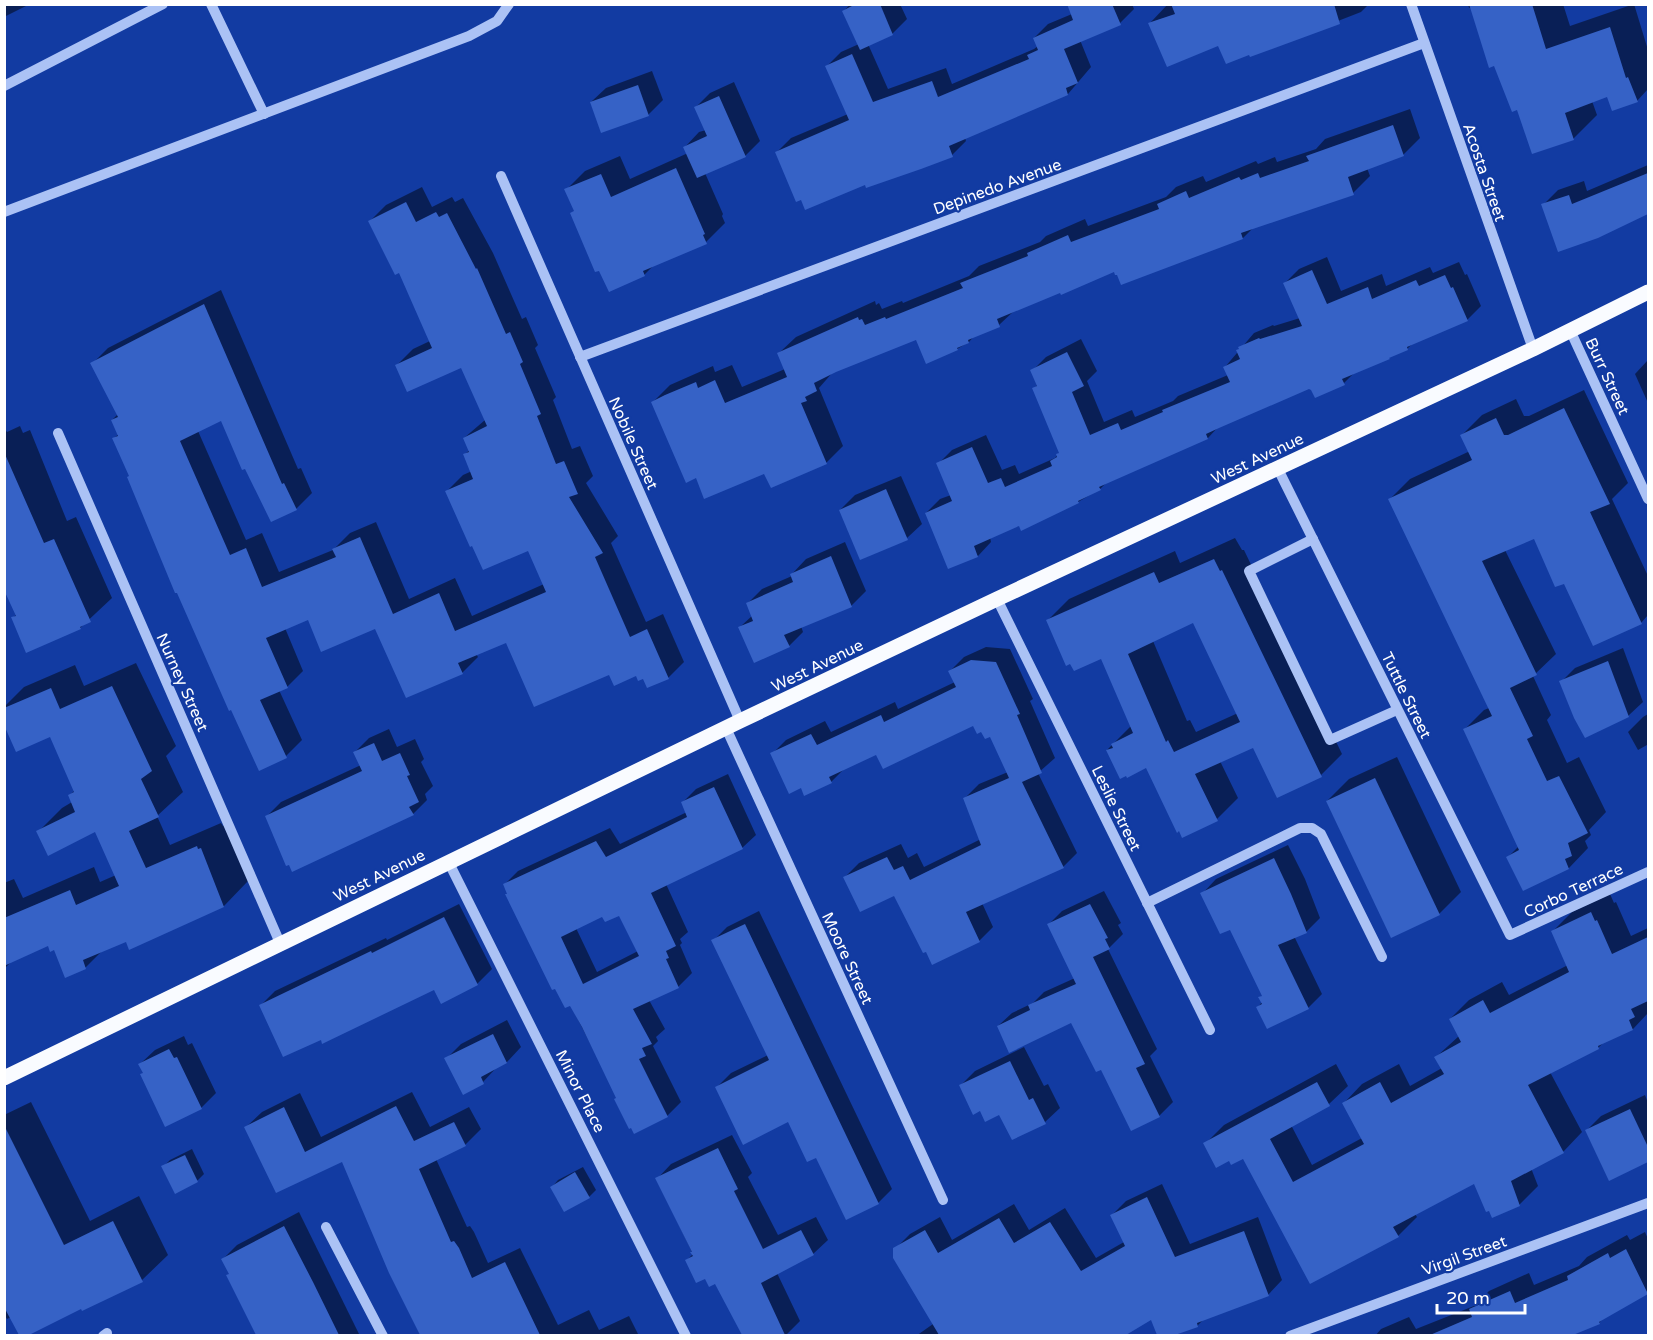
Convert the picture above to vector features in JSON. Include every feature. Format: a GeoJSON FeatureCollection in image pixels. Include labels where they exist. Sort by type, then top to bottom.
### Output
{"type":"FeatureCollection","features":[{"type":"Feature","properties":{"kind":"main road","name":"West Avenue"},"geometry":{"type":"LineString","coordinates":[[4,1078],[740,721],[1533,349],[1648,292]]}},
{"type":"Feature","properties":{"kind":"street"},"geometry":{"type":"LineString","coordinates":[[4,86],[164,4]]}},
{"type":"Feature","properties":{"kind":"street"},"geometry":{"type":"LineString","coordinates":[[210,4],[264,114]]}},
{"type":"Feature","properties":{"kind":"street"},"geometry":{"type":"LineString","coordinates":[[4,212],[469,36],[497,21],[509,4]]}},
{"type":"Feature","properties":{"kind":"street","name":"Acosta Street"},"geometry":{"type":"LineString","coordinates":[[1411,4],[1533,349]]}},
{"type":"Feature","properties":{"kind":"street","name":"Depinedo Avenue"},"geometry":{"type":"LineString","coordinates":[[580,357],[1425,43]]}},
{"type":"Feature","properties":{"kind":"street","name":"Nobile Street"},"geometry":{"type":"LineString","coordinates":[[501,176],[740,721]]}},
{"type":"Feature","properties":{"kind":"street","name":"Burr Street"},"geometry":{"type":"LineString","coordinates":[[1570,330],[1648,499]]}},
{"type":"Feature","properties":{"kind":"street","name":"Nurney Street"},"geometry":{"type":"LineString","coordinates":[[58,433],[280,943]]}},
{"type":"Feature","properties":{"kind":"street","name":"Tuttle Street"},"geometry":{"type":"LineString","coordinates":[[1278,469],[1510,935]]}},
{"type":"Feature","properties":{"kind":"street"},"geometry":{"type":"LineString","coordinates":[[1312,539],[1250,571],[1330,740],[1397,710]]}},
{"type":"Feature","properties":{"kind":"street","name":"Leslie Street"},"geometry":{"type":"LineString","coordinates":[[997,599],[1210,1030]]}},
{"type":"Feature","properties":{"kind":"street","name":"Moore Street"},"geometry":{"type":"LineString","coordinates":[[726,728],[943,1200]]}},
{"type":"Feature","properties":{"kind":"street"},"geometry":{"type":"LineString","coordinates":[[1147,903],[1300,828],[1312,828],[1322,834],[1382,957]]}},
{"type":"Feature","properties":{"kind":"street","name":"Minor Place"},"geometry":{"type":"LineString","coordinates":[[448,861],[686,1335]]}},
{"type":"Feature","properties":{"kind":"street","name":"Corbo Terrace"},"geometry":{"type":"LineString","coordinates":[[1510,935],[1648,872]]}},
{"type":"Feature","properties":{"kind":"street","name":"Virgil Street"},"geometry":{"type":"LineString","coordinates":[[1290,1335],[1648,1203]]}},
{"type":"Feature","properties":{"kind":"street"},"geometry":{"type":"LineString","coordinates":[[326,1227],[383,1335]]}},
{"type":"Feature","properties":{"kind":"building"},"geometry":{"type":"Polygon","coordinates":[[[856,4],[880,4],[893,35],[860,50],[842,11],[856,4]]]}},
{"type":"Feature","properties":{"kind":"building"},"geometry":{"type":"Polygon","coordinates":[[[1067,4],[1112,4],[1121,25],[1064,49],[1078,83],[1066,88],[1068,95],[949,146],[953,157],[866,188],[865,185],[805,210],[801,200],[796,202],[775,152],[849,120],[825,66],[852,54],[873,102],[932,81],[938,97],[1029,59],[1027,55],[1038,50],[1033,38],[1073,20],[1067,4]]]}},
{"type":"Feature","properties":{"kind":"building"},"geometry":{"type":"Polygon","coordinates":[[[1171,4],[1334,4],[1340,24],[1226,64],[1218,46],[1167,67],[1148,23],[1175,14],[1171,4]]]}},
{"type":"Feature","properties":{"kind":"building"},"geometry":{"type":"Polygon","coordinates":[[[1469,4],[1532,4],[1546,49],[1610,27],[1626,78],[1628,77],[1638,102],[1612,111],[1607,97],[1565,113],[1574,140],[1532,154],[1517,110],[1512,112],[1494,66],[1489,68],[1469,4]]]}},
{"type":"Feature","properties":{"kind":"building"},"geometry":{"type":"Polygon","coordinates":[[[638,85],[649,116],[601,133],[590,102],[638,85]]]}},
{"type":"Feature","properties":{"kind":"building"},"geometry":{"type":"Polygon","coordinates":[[[719,96],[746,157],[697,178],[683,147],[707,136],[694,107],[719,96]]]}},
{"type":"Feature","properties":{"kind":"building"},"geometry":{"type":"Polygon","coordinates":[[[1393,125],[1404,156],[1348,177],[1354,195],[1241,233],[1243,239],[1121,285],[1114,272],[1061,295],[1060,293],[997,319],[1000,327],[968,340],[969,343],[957,348],[958,350],[926,364],[916,340],[814,383],[817,391],[805,397],[807,401],[801,403],[827,464],[771,488],[764,474],[704,499],[696,478],[686,483],[651,402],[696,382],[698,388],[715,380],[725,403],[787,377],[777,353],[858,317],[865,325],[885,317],[886,319],[963,288],[960,283],[1028,256],[1027,253],[1068,235],[1071,242],[1159,209],[1157,204],[1186,191],[1189,198],[1239,177],[1241,180],[1258,173],[1260,178],[1309,161],[1306,156],[1393,125]]]}},
{"type":"Feature","properties":{"kind":"building"},"geometry":{"type":"Polygon","coordinates":[[[676,168],[705,234],[703,235],[707,244],[643,271],[645,276],[609,292],[599,271],[595,272],[570,213],[574,211],[564,189],[601,174],[611,197],[676,168]]]}},
{"type":"Feature","properties":{"kind":"building"},"geometry":{"type":"Polygon","coordinates":[[[1648,173],[1648,214],[1598,238],[1558,252],[1541,204],[1569,195],[1572,204],[1648,173]]]}},
{"type":"Feature","properties":{"kind":"building"},"geometry":{"type":"Polygon","coordinates":[[[406,202],[416,222],[436,212],[439,217],[447,213],[477,268],[506,334],[510,332],[523,362],[520,364],[541,414],[537,416],[556,464],[564,461],[578,494],[569,497],[603,553],[595,557],[630,637],[647,629],[669,679],[647,688],[643,679],[638,681],[636,676],[614,686],[609,675],[534,707],[506,643],[458,663],[463,674],[406,698],[375,629],[321,652],[308,620],[266,638],[288,688],[260,700],[287,758],[259,771],[231,710],[229,711],[177,593],[175,593],[112,438],[118,436],[111,420],[118,417],[90,363],[204,304],[282,484],[284,483],[297,510],[271,522],[245,469],[242,470],[221,421],[180,441],[230,555],[246,548],[262,587],[336,557],[332,549],[360,537],[393,614],[439,593],[455,631],[546,592],[528,551],[483,570],[445,491],[473,479],[463,454],[469,452],[463,438],[487,426],[461,368],[407,392],[395,365],[432,348],[399,273],[395,275],[368,221],[406,202]]]}},
{"type":"Feature","properties":{"kind":"building"},"geometry":{"type":"Polygon","coordinates":[[[1312,270],[1327,304],[1368,287],[1372,299],[1416,280],[1419,286],[1445,275],[1468,321],[1407,347],[1408,350],[1390,359],[1342,379],[1345,385],[1315,398],[1309,389],[1206,434],[1208,439],[1099,487],[1101,490],[1078,501],[1079,503],[1021,531],[1019,526],[974,546],[978,557],[948,569],[925,513],[952,501],[936,463],[972,447],[988,483],[1001,478],[1005,487],[1052,466],[1050,461],[1059,453],[1032,388],[1037,386],[1030,370],[1067,352],[1084,386],[1072,392],[1090,435],[1118,423],[1121,430],[1230,382],[1223,367],[1240,359],[1236,350],[1239,349],[1238,347],[1259,338],[1302,326],[1283,283],[1312,270]]]}},
{"type":"Feature","properties":{"kind":"building"},"geometry":{"type":"Polygon","coordinates":[[[1564,408],[1610,504],[1590,512],[1642,624],[1593,646],[1564,584],[1555,587],[1534,539],[1482,561],[1537,675],[1510,688],[1533,736],[1527,739],[1547,781],[1559,776],[1588,833],[1568,843],[1572,856],[1565,859],[1569,869],[1523,891],[1506,857],[1519,850],[1463,729],[1492,716],[1388,499],[1472,460],[1460,435],[1496,418],[1504,435],[1508,435],[1564,408]]]}},
{"type":"Feature","properties":{"kind":"building"},"geometry":{"type":"Polygon","coordinates":[[[4,452],[44,543],[54,539],[91,622],[80,627],[81,629],[26,653],[11,617],[16,616],[4,590],[4,452]]]}},
{"type":"Feature","properties":{"kind":"building"},"geometry":{"type":"Polygon","coordinates":[[[886,489],[908,540],[860,560],[839,510],[886,489]]]}},
{"type":"Feature","properties":{"kind":"building"},"geometry":{"type":"Polygon","coordinates":[[[831,556],[852,607],[784,635],[790,647],[754,663],[738,627],[753,621],[746,603],[793,582],[790,574],[831,556]]]}},
{"type":"Feature","properties":{"kind":"building"},"geometry":{"type":"Polygon","coordinates":[[[1214,559],[1220,571],[1222,570],[1322,777],[1277,798],[1253,748],[1195,774],[1218,821],[1182,838],[1179,831],[1177,833],[1146,768],[1127,778],[1126,776],[1120,779],[1106,750],[1113,748],[1111,744],[1133,733],[1101,659],[1074,671],[1070,664],[1066,666],[1046,620],[1154,572],[1159,583],[1214,559]],[[1193,623],[1128,654],[1166,742],[1168,740],[1174,752],[1240,722],[1193,623]]]}},
{"type":"Feature","properties":{"kind":"building"},"geometry":{"type":"Polygon","coordinates":[[[971,660],[996,662],[1020,714],[1017,715],[1042,773],[1022,782],[1064,868],[966,912],[980,942],[932,965],[926,952],[923,953],[894,896],[860,912],[843,877],[887,857],[894,870],[903,866],[910,880],[981,845],[963,798],[1009,778],[990,737],[985,739],[981,732],[977,734],[973,726],[883,769],[876,755],[829,777],[832,783],[804,796],[801,788],[789,794],[770,753],[811,734],[817,745],[881,715],[884,722],[956,687],[948,671],[971,660]]]}},
{"type":"Feature","properties":{"kind":"building"},"geometry":{"type":"Polygon","coordinates":[[[1608,661],[1629,717],[1585,738],[1559,681],[1608,661]]]}},
{"type":"Feature","properties":{"kind":"building"},"geometry":{"type":"Polygon","coordinates":[[[112,686],[152,771],[141,779],[159,817],[129,831],[146,868],[197,846],[198,849],[201,848],[224,907],[129,950],[126,942],[83,960],[86,969],[65,978],[54,950],[50,952],[48,946],[4,966],[4,918],[70,890],[76,905],[119,886],[95,832],[48,856],[36,831],[75,812],[68,795],[74,792],[50,737],[16,752],[4,725],[4,708],[51,688],[60,709],[112,686]]]}},
{"type":"Feature","properties":{"kind":"building"},"geometry":{"type":"Polygon","coordinates":[[[374,743],[382,761],[400,753],[419,802],[409,807],[414,815],[292,872],[289,865],[286,866],[265,816],[362,771],[353,752],[374,743]]]}},
{"type":"Feature","properties":{"kind":"building"},"geometry":{"type":"Polygon","coordinates":[[[1375,778],[1440,915],[1391,938],[1326,801],[1375,778]]]}},
{"type":"Feature","properties":{"kind":"building"},"geometry":{"type":"Polygon","coordinates":[[[714,787],[743,849],[651,893],[676,946],[666,951],[669,958],[666,959],[679,988],[633,1009],[652,1044],[642,1048],[646,1056],[639,1059],[668,1117],[634,1134],[631,1128],[629,1129],[614,1099],[616,1098],[582,1027],[570,1006],[565,1008],[555,989],[552,990],[505,894],[507,894],[503,884],[596,841],[606,857],[687,817],[681,802],[714,787]],[[619,916],[605,922],[602,917],[561,937],[583,984],[639,956],[619,916]]]}},
{"type":"Feature","properties":{"kind":"building"},"geometry":{"type":"Polygon","coordinates":[[[1274,858],[1307,933],[1278,945],[1309,1009],[1267,1029],[1256,1007],[1262,1004],[1258,997],[1262,996],[1230,930],[1220,934],[1200,893],[1274,858]]]}},
{"type":"Feature","properties":{"kind":"building"},"geometry":{"type":"Polygon","coordinates":[[[1090,904],[1108,938],[1105,939],[1110,949],[1093,957],[1145,1064],[1136,1068],[1160,1117],[1131,1131],[1101,1070],[1096,1072],[1071,1023],[1009,1053],[997,1026],[1030,1010],[1028,1005],[1076,984],[1047,924],[1090,904]]]}},
{"type":"Feature","properties":{"kind":"building"},"geometry":{"type":"Polygon","coordinates":[[[1591,912],[1612,954],[1648,937],[1648,1001],[1631,1009],[1635,1017],[1629,1020],[1633,1030],[1598,1046],[1599,1049],[1528,1085],[1564,1153],[1511,1181],[1520,1206],[1492,1218],[1489,1211],[1486,1212],[1474,1184],[1393,1227],[1399,1237],[1310,1284],[1243,1159],[1231,1165],[1229,1161],[1216,1168],[1203,1143],[1317,1082],[1330,1106],[1270,1139],[1293,1182],[1364,1144],[1342,1103],[1380,1082],[1391,1103],[1444,1074],[1434,1057],[1461,1042],[1449,1019],[1483,1000],[1490,1013],[1569,972],[1551,931],[1591,912]]]}},
{"type":"Feature","properties":{"kind":"building"},"geometry":{"type":"Polygon","coordinates":[[[444,917],[478,985],[441,1004],[434,990],[322,1044],[321,1040],[283,1057],[259,1005],[444,917]]]}},
{"type":"Feature","properties":{"kind":"building"},"geometry":{"type":"Polygon","coordinates":[[[745,924],[879,1204],[846,1220],[816,1158],[807,1162],[788,1122],[743,1145],[715,1087],[769,1060],[711,940],[745,924]]]}},
{"type":"Feature","properties":{"kind":"building"},"geometry":{"type":"Polygon","coordinates":[[[493,1034],[507,1063],[481,1077],[484,1084],[463,1095],[444,1058],[493,1034]]]}},
{"type":"Feature","properties":{"kind":"building"},"geometry":{"type":"Polygon","coordinates":[[[169,1049],[174,1058],[177,1057],[202,1109],[165,1127],[140,1074],[143,1073],[138,1064],[169,1049]]]}},
{"type":"Feature","properties":{"kind":"building"},"geometry":{"type":"Polygon","coordinates":[[[1010,1061],[1029,1100],[1033,1098],[1046,1124],[1012,1140],[999,1115],[985,1122],[980,1111],[973,1115],[959,1085],[1010,1061]]]}},
{"type":"Feature","properties":{"kind":"building"},"geometry":{"type":"Polygon","coordinates":[[[396,1106],[414,1141],[454,1122],[466,1146],[419,1169],[451,1242],[454,1241],[459,1248],[472,1278],[505,1262],[540,1335],[420,1335],[389,1273],[342,1162],[276,1193],[244,1127],[284,1107],[305,1152],[396,1106]]]}},
{"type":"Feature","properties":{"kind":"building"},"geometry":{"type":"Polygon","coordinates":[[[1630,1109],[1648,1147],[1648,1162],[1609,1181],[1585,1130],[1630,1109]]]}},
{"type":"Feature","properties":{"kind":"building"},"geometry":{"type":"Polygon","coordinates":[[[4,1125],[64,1245],[113,1221],[143,1282],[29,1335],[19,1335],[4,1307],[4,1125]]]}},
{"type":"Feature","properties":{"kind":"building"},"geometry":{"type":"Polygon","coordinates":[[[718,1148],[738,1189],[734,1191],[763,1249],[801,1230],[814,1255],[761,1283],[785,1335],[742,1335],[715,1284],[709,1287],[705,1279],[696,1283],[685,1260],[693,1256],[690,1252],[692,1252],[655,1178],[718,1148]]]}},
{"type":"Feature","properties":{"kind":"building"},"geometry":{"type":"Polygon","coordinates":[[[185,1155],[198,1182],[175,1194],[161,1166],[185,1155]]]}},
{"type":"Feature","properties":{"kind":"building"},"geometry":{"type":"Polygon","coordinates":[[[575,1172],[590,1198],[564,1212],[550,1187],[575,1172]]]}},
{"type":"Feature","properties":{"kind":"building"},"geometry":{"type":"Polygon","coordinates":[[[1147,1197],[1175,1257],[1244,1231],[1269,1296],[1197,1323],[1198,1327],[1175,1335],[1157,1335],[1151,1320],[1126,1335],[939,1335],[893,1258],[893,1248],[925,1230],[938,1253],[999,1218],[1014,1243],[1050,1222],[1081,1271],[1125,1246],[1110,1215],[1147,1197]]]}},
{"type":"Feature","properties":{"kind":"building"},"geometry":{"type":"Polygon","coordinates":[[[284,1226],[339,1335],[256,1335],[226,1275],[229,1274],[221,1259],[284,1226]]]}},
{"type":"Feature","properties":{"kind":"building"},"geometry":{"type":"Polygon","coordinates":[[[1626,1249],[1648,1294],[1599,1322],[1600,1324],[1573,1335],[1430,1335],[1472,1317],[1469,1309],[1510,1291],[1515,1303],[1568,1280],[1567,1276],[1608,1253],[1610,1258],[1626,1249]]]}}]}
